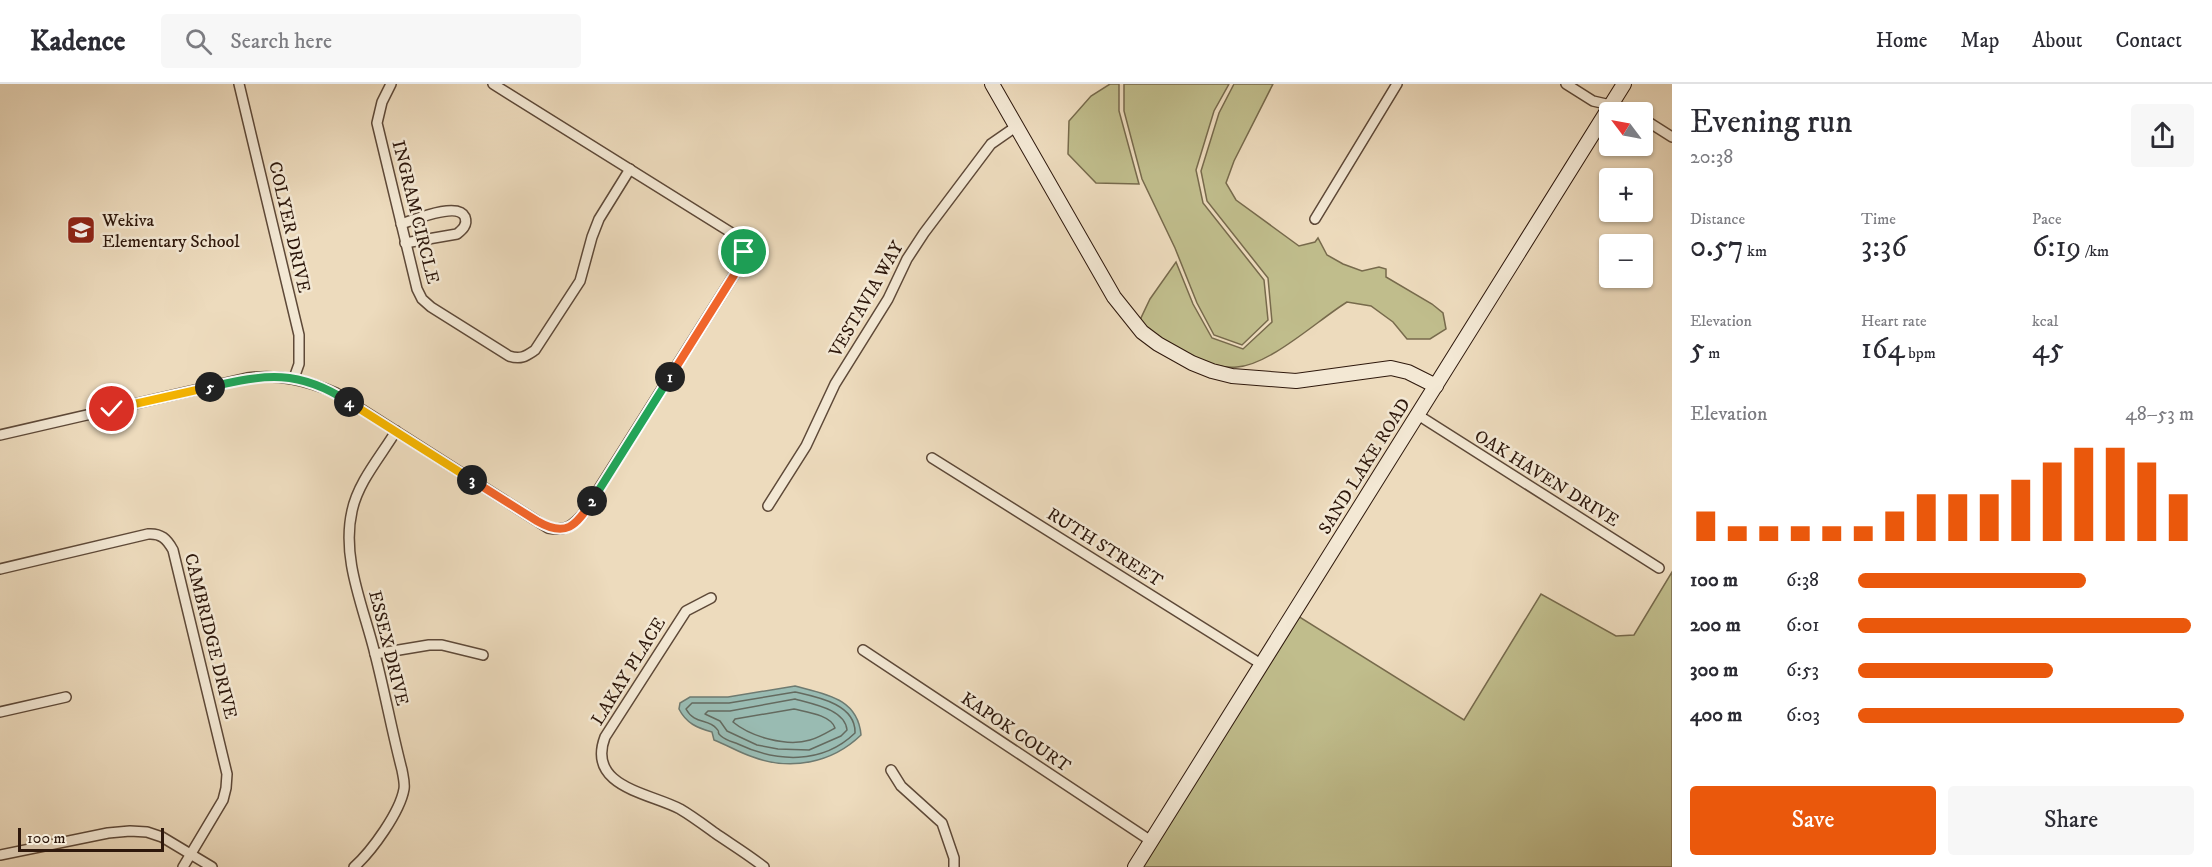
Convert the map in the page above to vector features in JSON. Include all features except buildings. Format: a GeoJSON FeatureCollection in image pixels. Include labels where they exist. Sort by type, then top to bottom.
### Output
{"type":"FeatureCollection","features":[{"type":"Feature","properties":{"kind":"street","name":"COLYER DRIVE"},"geometry":{"type":"LineString","coordinates":[[239,84],[299,336],[298,364],[294,378]]}},
{"type":"Feature","properties":{"kind":"street","name":"INGRAM CIRCLE"},"geometry":{"type":"LineString","coordinates":[[391,84],[382,102],[377,123],[413,280],[422,299],[431,307],[509,356],[525,357],[535,350],[580,281],[591,237],[599,219],[630,169]]}},
{"type":"Feature","properties":{"kind":"street"},"geometry":{"type":"LineString","coordinates":[[0,435],[247,378],[268,376],[294,378],[336,393],[548,528],[567,529],[579,519],[741,264],[744,252],[743,243],[493,84]]}},
{"type":"Feature","properties":{"kind":"street"},"geometry":{"type":"LineString","coordinates":[[992,84],[1114,297],[1142,332],[1175,354],[1212,371],[1253,378],[1296,381],[1391,368],[1408,372],[1436,386]]}},
{"type":"Feature","properties":{"kind":"street"},"geometry":{"type":"LineString","coordinates":[[1315,219],[1397,84]]}},
{"type":"Feature","properties":{"kind":"street"},"geometry":{"type":"LineString","coordinates":[[1566,84],[1599,102]]}},
{"type":"Feature","properties":{"kind":"street","name":"SAND LAKE ROAD"},"geometry":{"type":"LineString","coordinates":[[1613,102],[1624,84]]}},
{"type":"Feature","properties":{"kind":"street","name":"SAND LAKE ROAD"},"geometry":{"type":"LineString","coordinates":[[1135,867],[1599,124]]}},
{"type":"Feature","properties":{"kind":"street"},"geometry":{"type":"LineString","coordinates":[[1653,125],[1672,137]]}},
{"type":"Feature","properties":{"kind":"street","name":"VESTAVIA WAY"},"geometry":{"type":"LineString","coordinates":[[768,506],[806,446],[835,384],[888,299],[907,259],[924,233],[991,144],[1017,126]]}},
{"type":"Feature","properties":{"kind":"street"},"geometry":{"type":"LineString","coordinates":[[401,224],[449,210],[460,211],[466,222],[457,234],[405,243]]}},
{"type":"Feature","properties":{"kind":"street","name":"OAK HAVEN DRIVE"},"geometry":{"type":"LineString","coordinates":[[1418,415],[1659,568]]}},
{"type":"Feature","properties":{"kind":"street","name":"ESSEX DRIVE"},"geometry":{"type":"LineString","coordinates":[[354,867],[371,851],[401,801],[404,786],[375,654],[356,585],[349,544],[350,523],[359,492],[396,431]]}},
{"type":"Feature","properties":{"kind":"street","name":"RUTH STREET"},"geometry":{"type":"LineString","coordinates":[[932,458],[1261,664]]}},
{"type":"Feature","properties":{"kind":"street","name":"CAMBRIDGE DRIVE"},"geometry":{"type":"LineString","coordinates":[[0,569],[148,534],[163,537],[169,542],[173,550],[227,774],[222,800],[183,867]]}},
{"type":"Feature","properties":{"kind":"street","name":"LAKAY PLACE"},"geometry":{"type":"LineString","coordinates":[[711,598],[686,611],[604,737],[600,754],[603,766],[612,777],[638,794],[680,809],[764,867]]}},
{"type":"Feature","properties":{"kind":"street"},"geometry":{"type":"LineString","coordinates":[[375,654],[442,645],[483,655]]}},
{"type":"Feature","properties":{"kind":"street","name":"KAPOK COURT"},"geometry":{"type":"LineString","coordinates":[[863,650],[1151,841]]}},
{"type":"Feature","properties":{"kind":"street"},"geometry":{"type":"LineString","coordinates":[[0,712],[66,697]]}},
{"type":"Feature","properties":{"kind":"street"},"geometry":{"type":"LineString","coordinates":[[891,770],[901,786],[942,823],[954,858],[954,867]]}},
{"type":"Feature","properties":{"kind":"street"},"geometry":{"type":"LineString","coordinates":[[0,855],[108,833],[130,831],[147,832],[162,837],[213,867]]}},
{"type":"Feature","properties":{"kind":"shaded area"},"geometry":{"type":"Polygon","coordinates":[[[1110,84],[1119,84],[1119,111],[1139,184],[1096,183],[1068,154],[1069,121],[1091,96],[1110,84]]]}},
{"type":"Feature","properties":{"kind":"shaded area"},"geometry":{"type":"Polygon","coordinates":[[[1124,84],[1229,84],[1214,111],[1196,170],[1203,203],[1264,280],[1268,320],[1242,345],[1214,335],[1197,303],[1175,248],[1142,179],[1124,111],[1124,84]]]}},
{"type":"Feature","properties":{"kind":"shaded area"},"geometry":{"type":"Polygon","coordinates":[[[1234,84],[1273,84],[1234,161],[1226,183],[1236,200],[1299,246],[1315,242],[1318,238],[1327,255],[1343,264],[1362,271],[1379,267],[1386,269],[1386,277],[1443,313],[1446,329],[1430,339],[1407,339],[1393,322],[1371,306],[1347,302],[1294,341],[1264,359],[1232,367],[1197,359],[1170,346],[1145,326],[1140,320],[1150,299],[1176,262],[1193,304],[1212,338],[1243,349],[1272,322],[1268,278],[1207,201],[1201,171],[1219,113],[1234,84]]]}},
{"type":"Feature","properties":{"kind":"shaded area"},"geometry":{"type":"Polygon","coordinates":[[[1672,572],[1672,867],[1141,867],[1298,616],[1464,720],[1541,594],[1616,636],[1634,635],[1672,572]]]}},
{"type":"Feature","properties":{"kind":"water"},"geometry":{"type":"Polygon","coordinates":[[[795,686],[828,695],[847,705],[859,723],[861,735],[850,745],[837,752],[810,762],[796,764],[767,761],[714,740],[712,732],[692,724],[679,709],[680,703],[690,697],[728,697],[795,686]]]}},
{"type":"Feature","properties":{"kind":"place","name":"Wekiva Elementary School"},"geometry":{"type":"Point","coordinates":[81,230]}},
{"type":"Feature","properties":{"kind":"route"},"geometry":{"type":"LineString","coordinates":[[112,409],[247,378],[268,376],[294,378],[336,393],[548,528],[567,529],[583,514],[741,264],[744,252]]}}]}
